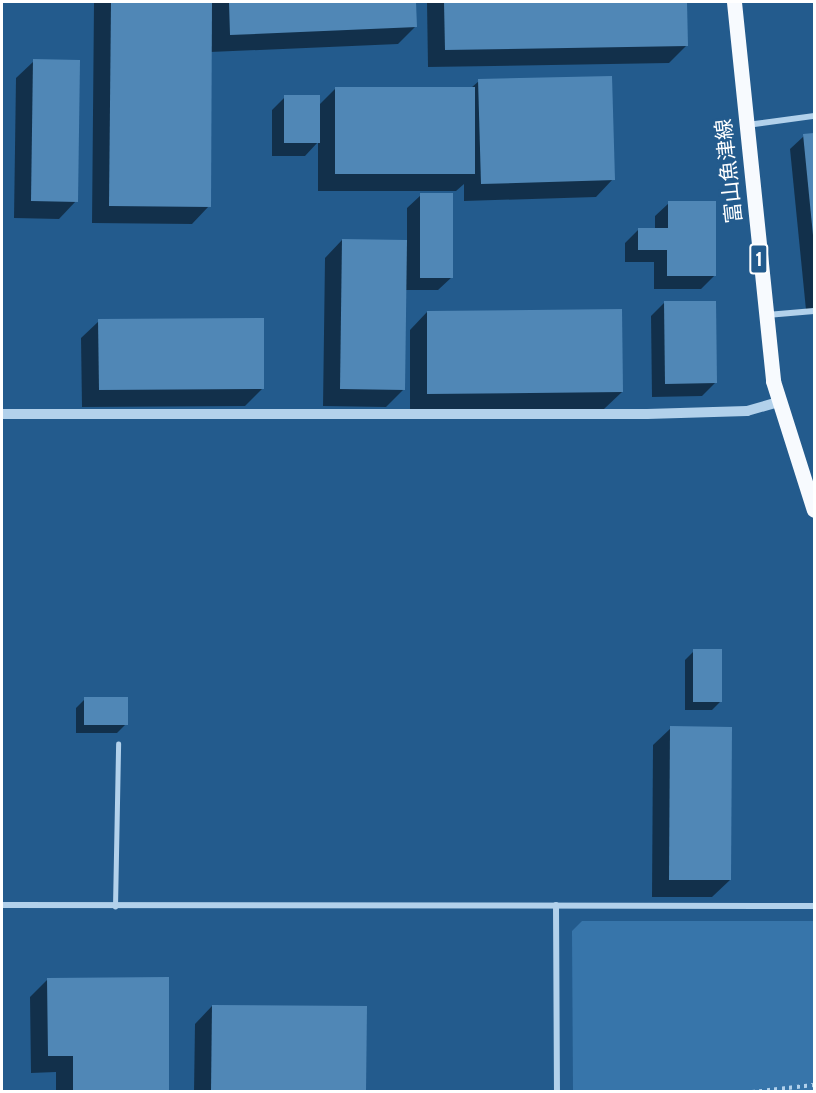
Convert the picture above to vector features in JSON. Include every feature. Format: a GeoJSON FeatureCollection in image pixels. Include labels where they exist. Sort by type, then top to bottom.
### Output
{"type":"FeatureCollection","features":[{"type":"Feature","properties":{"kind":"main road","name":"富山魚津線"},"geometry":{"type":"LineString","coordinates":[[734,2],[765,315],[779,402],[814,510]]}},
{"type":"Feature","properties":{"kind":"street"},"geometry":{"type":"LineString","coordinates":[[746,125],[814,116]]}},
{"type":"Feature","properties":{"kind":"street"},"geometry":{"type":"LineString","coordinates":[[765,315],[814,310]]}},
{"type":"Feature","properties":{"kind":"street"},"geometry":{"type":"LineString","coordinates":[[2,414],[647,414],[747,411],[779,402]]}},
{"type":"Feature","properties":{"kind":"street"},"geometry":{"type":"LineString","coordinates":[[2,905],[115,907],[814,906]]}},
{"type":"Feature","properties":{"kind":"street"},"geometry":{"type":"LineString","coordinates":[[556,905],[557,1092]]}},
{"type":"Feature","properties":{"kind":"lane"},"geometry":{"type":"LineString","coordinates":[[115,907],[117,744]]}},
{"type":"Feature","properties":{"kind":"path"},"geometry":{"type":"LineString","coordinates":[[752,1092],[814,1085]]}},
{"type":"Feature","properties":{"kind":"shaded area"},"geometry":{"type":"Polygon","coordinates":[[[582,921],[814,921],[814,1091],[573,1091],[572,931],[582,921]]]}},
{"type":"Feature","properties":{"kind":"building"},"geometry":{"type":"Polygon","coordinates":[[[111,2],[212,2],[211,207],[109,206],[111,2]]]}},
{"type":"Feature","properties":{"kind":"building"},"geometry":{"type":"Polygon","coordinates":[[[229,2],[416,2],[417,27],[230,35],[229,2]]]}},
{"type":"Feature","properties":{"kind":"building"},"geometry":{"type":"Polygon","coordinates":[[[444,2],[687,2],[688,46],[445,50],[444,2]]]}},
{"type":"Feature","properties":{"kind":"building"},"geometry":{"type":"Polygon","coordinates":[[[33,59],[80,60],[78,202],[31,201],[33,59]]]}},
{"type":"Feature","properties":{"kind":"building"},"geometry":{"type":"Polygon","coordinates":[[[612,76],[615,180],[481,184],[478,79],[612,76]]]}},
{"type":"Feature","properties":{"kind":"building"},"geometry":{"type":"Polygon","coordinates":[[[335,87],[475,87],[475,174],[335,174],[335,87]]]}},
{"type":"Feature","properties":{"kind":"building"},"geometry":{"type":"Polygon","coordinates":[[[284,95],[320,95],[320,143],[284,143],[284,95]]]}},
{"type":"Feature","properties":{"kind":"building"},"geometry":{"type":"Polygon","coordinates":[[[814,133],[814,235],[813,235],[803,134],[814,133]]]}},
{"type":"Feature","properties":{"kind":"building"},"geometry":{"type":"Polygon","coordinates":[[[420,193],[453,193],[453,278],[420,278],[420,193]]]}},
{"type":"Feature","properties":{"kind":"building"},"geometry":{"type":"Polygon","coordinates":[[[668,201],[716,201],[716,276],[667,276],[667,250],[638,250],[638,228],[668,228],[668,201]]]}},
{"type":"Feature","properties":{"kind":"building"},"geometry":{"type":"Polygon","coordinates":[[[342,239],[407,240],[405,390],[340,389],[342,239]]]}},
{"type":"Feature","properties":{"kind":"building"},"geometry":{"type":"Polygon","coordinates":[[[664,301],[716,301],[717,383],[665,384],[664,301]]]}},
{"type":"Feature","properties":{"kind":"building"},"geometry":{"type":"Polygon","coordinates":[[[622,309],[623,392],[427,394],[427,311],[622,309]]]}},
{"type":"Feature","properties":{"kind":"building"},"geometry":{"type":"Polygon","coordinates":[[[264,318],[264,389],[99,390],[98,319],[264,318]]]}},
{"type":"Feature","properties":{"kind":"building"},"geometry":{"type":"Polygon","coordinates":[[[693,649],[722,649],[722,702],[693,702],[693,649]]]}},
{"type":"Feature","properties":{"kind":"building"},"geometry":{"type":"Polygon","coordinates":[[[84,697],[128,697],[128,725],[84,725],[84,697]]]}},
{"type":"Feature","properties":{"kind":"building"},"geometry":{"type":"Polygon","coordinates":[[[670,726],[732,727],[731,880],[669,880],[670,726]]]}},
{"type":"Feature","properties":{"kind":"building"},"geometry":{"type":"Polygon","coordinates":[[[169,977],[169,1092],[73,1092],[73,1056],[48,1056],[47,978],[169,977]]]}},
{"type":"Feature","properties":{"kind":"building"},"geometry":{"type":"Polygon","coordinates":[[[212,1005],[367,1006],[366,1092],[211,1092],[212,1005]]]}}]}
